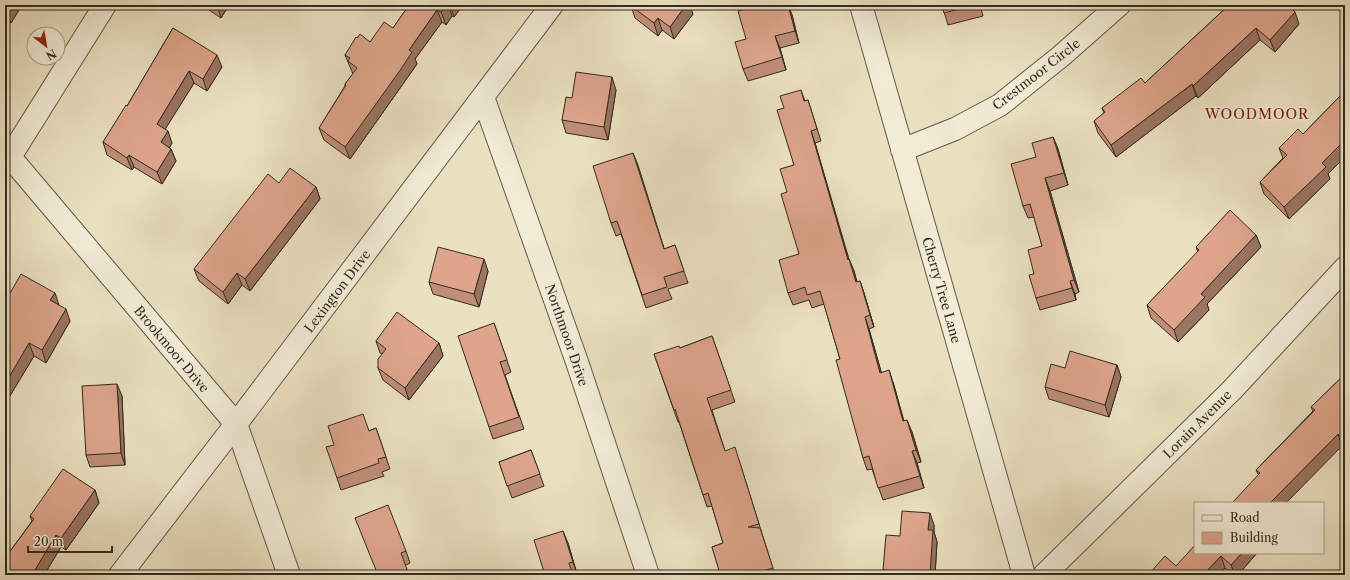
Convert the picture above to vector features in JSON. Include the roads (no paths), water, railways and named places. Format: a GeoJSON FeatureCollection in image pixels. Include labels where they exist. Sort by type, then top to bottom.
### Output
{"type":"FeatureCollection","features":[{"type":"Feature","properties":{"kind":"street"},"geometry":{"type":"LineString","coordinates":[[7,157],[105,5]]}},
{"type":"Feature","properties":{"kind":"street","name":"Lexington Drive"},"geometry":{"type":"LineString","coordinates":[[120,575],[236,424],[552,5]]}},
{"type":"Feature","properties":{"kind":"street","name":"Cherry Tree Lane"},"geometry":{"type":"LineString","coordinates":[[861,5],[1024,575]]}},
{"type":"Feature","properties":{"kind":"street","name":"Crestmoor Circle"},"geometry":{"type":"LineString","coordinates":[[902,150],[955,129],[1000,105],[1060,57],[1119,5]]}},
{"type":"Feature","properties":{"kind":"street","name":"Northmoor Drive"},"geometry":{"type":"LineString","coordinates":[[483,97],[577,362],[648,575]]}},
{"type":"Feature","properties":{"kind":"street","name":"Brookmoor Drive"},"geometry":{"type":"LineString","coordinates":[[7,157],[236,424],[289,575]]}},
{"type":"Feature","properties":{"kind":"street","name":"Lorain Avenue"},"geometry":{"type":"LineString","coordinates":[[1044,575],[1232,390],[1345,268]]}},
{"type":"Feature","properties":{"kind":"district","name":"WOODMOOR"},"geometry":{"type":"Point","coordinates":[1257,114]}}]}
